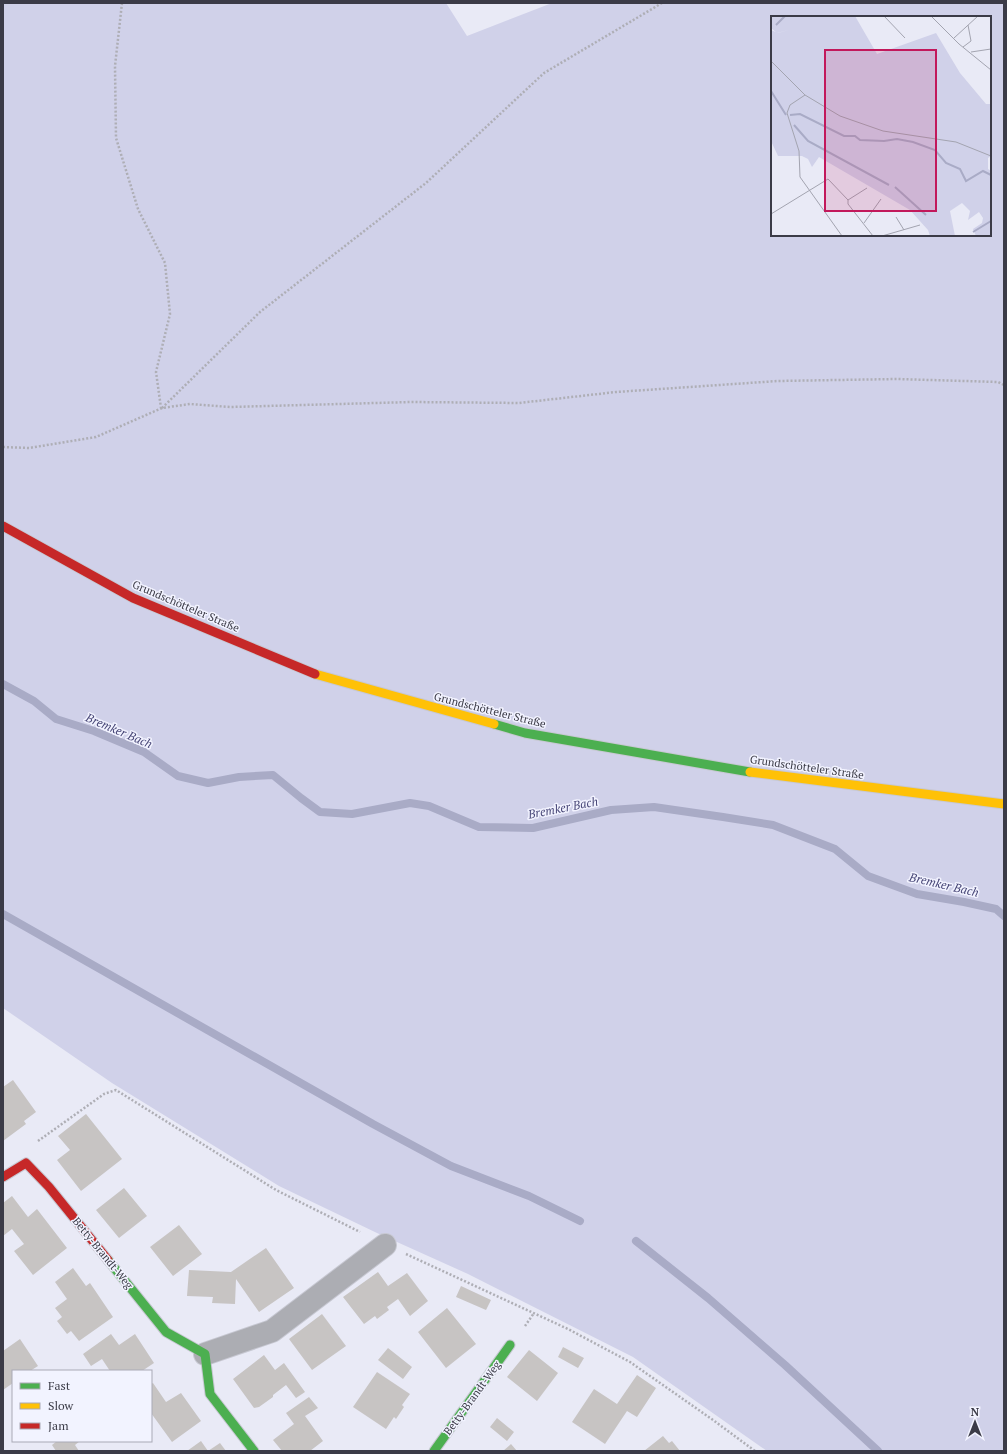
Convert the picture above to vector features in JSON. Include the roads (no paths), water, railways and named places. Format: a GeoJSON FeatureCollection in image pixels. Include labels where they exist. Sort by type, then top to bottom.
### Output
{"type":"FeatureCollection","features":[{"type":"Feature","properties":{"kind":"main road","name":"Grundschötteler Straße"},"geometry":{"type":"LineString","coordinates":[[3,526],[133,598],[331,679],[525,733],[762,774],[1004,804]]}},
{"type":"Feature","properties":{"kind":"main road","name":"Betty-Brandt-Weg"},"geometry":{"type":"LineString","coordinates":[[3,1177],[26,1162],[49,1187],[166,1332],[205,1354]]}},
{"type":"Feature","properties":{"kind":"main road","name":"Betty-Brandt-Weg"},"geometry":{"type":"LineString","coordinates":[[434,1451],[510,1345]]}},
{"type":"Feature","properties":{"kind":"main road"},"geometry":{"type":"LineString","coordinates":[[205,1354],[210,1394],[254,1451]]}},
{"type":"Feature","properties":{"kind":"street"},"geometry":{"type":"LineString","coordinates":[[205,1354],[272,1332],[385,1245]]}},
{"type":"Feature","properties":{"kind":"waterway","name":"Bremker Bach"},"geometry":{"type":"LineString","coordinates":[[3,684],[34,701],[56,719],[94,731],[144,752],[178,776],[208,783],[239,777],[273,775],[320,812],[352,814],[410,803],[429,806],[479,827],[533,828],[611,810],[654,807],[723,817],[773,825],[835,849],[868,876],[917,894],[996,909],[1004,916]]}},
{"type":"Feature","properties":{"kind":"waterway"},"geometry":{"type":"LineString","coordinates":[[3,914],[373,1124],[451,1166],[529,1196],[580,1221]]}},
{"type":"Feature","properties":{"kind":"waterway"},"geometry":{"type":"LineString","coordinates":[[636,1241],[708,1298],[785,1365],[878,1451]]}}]}
